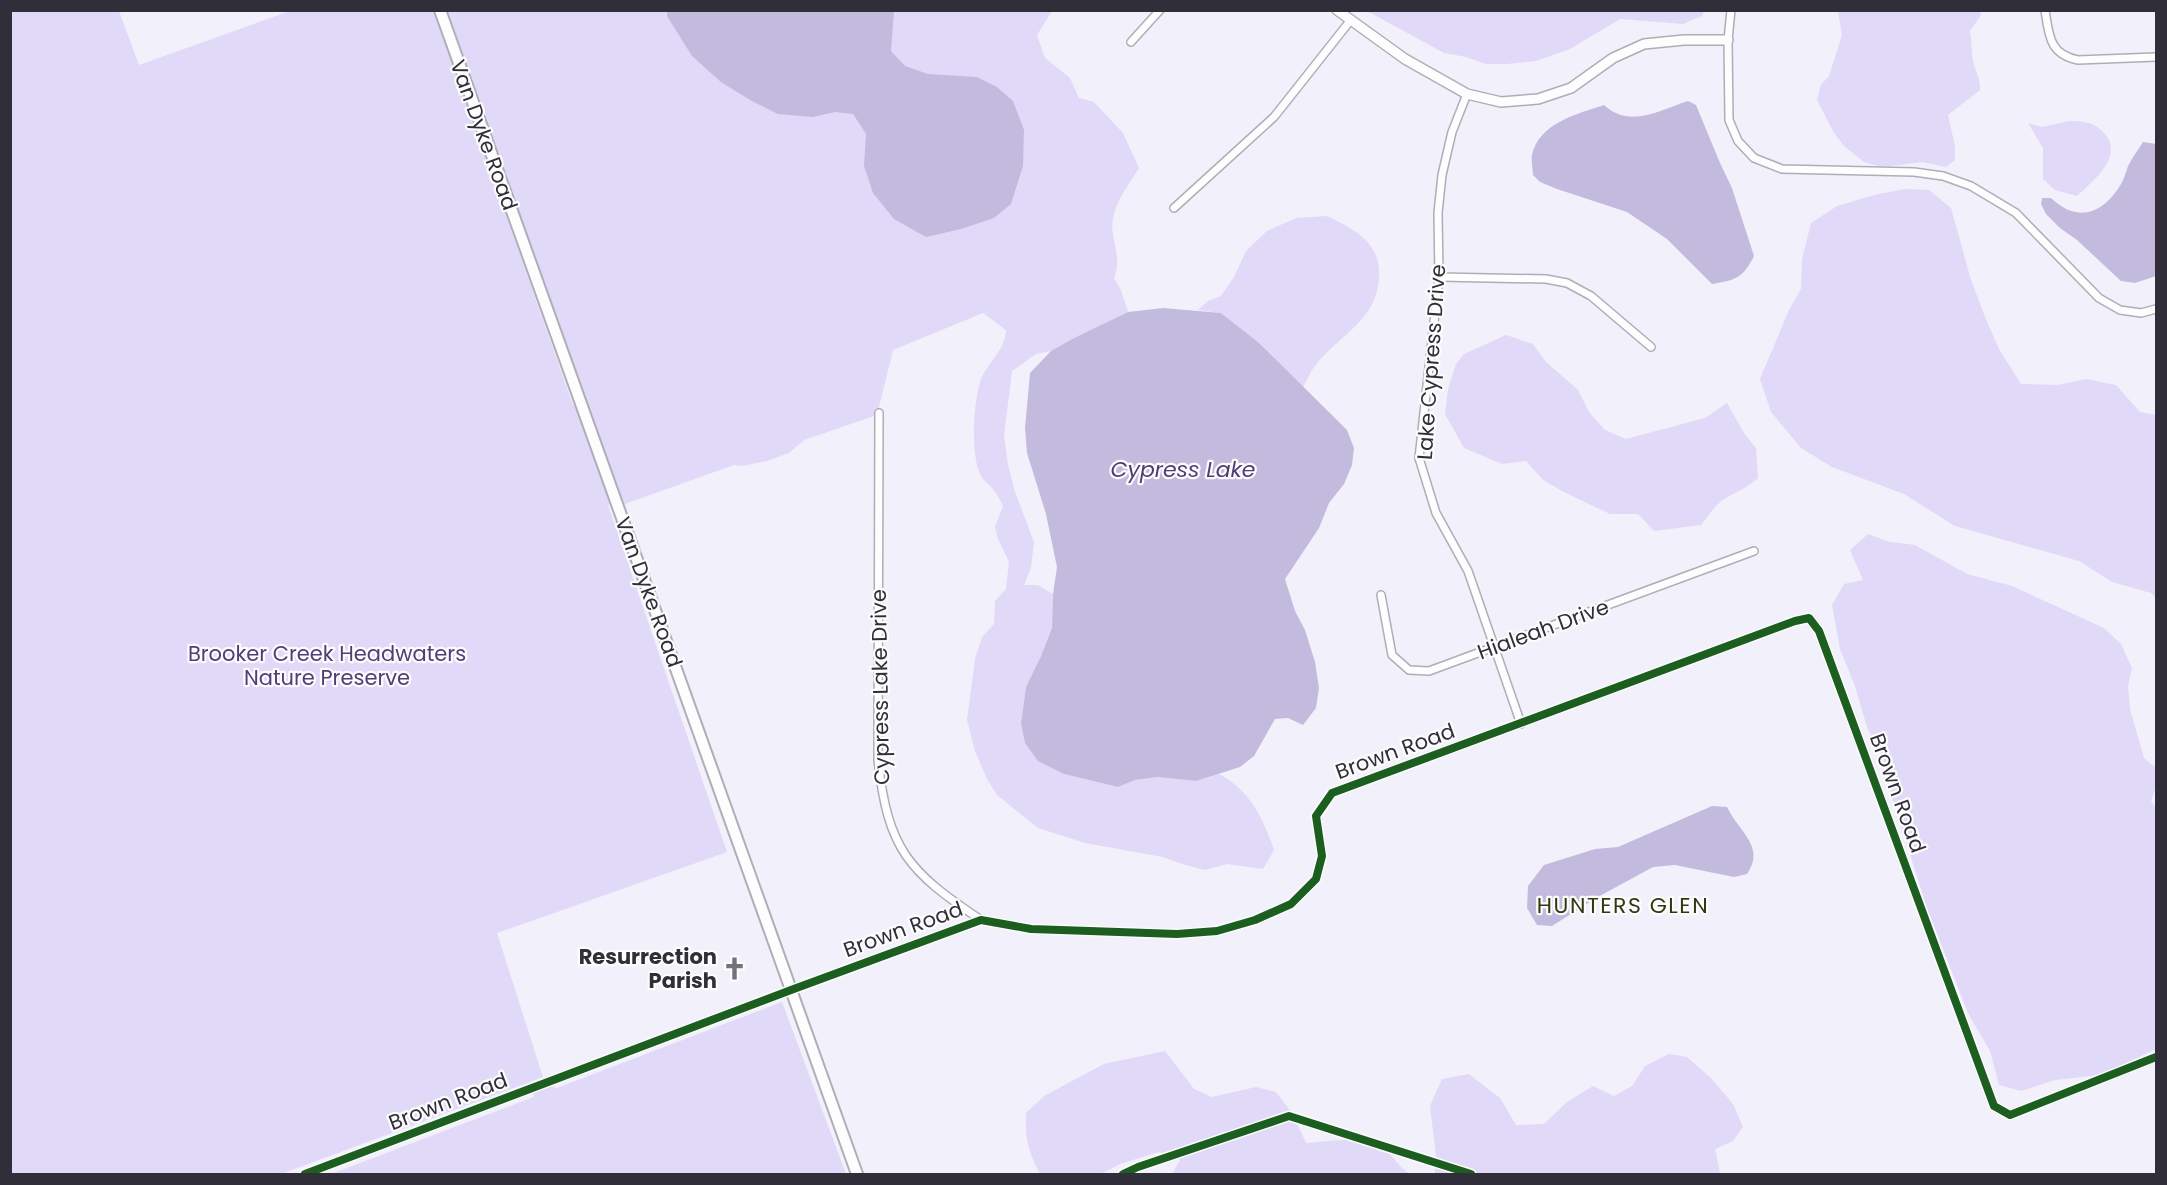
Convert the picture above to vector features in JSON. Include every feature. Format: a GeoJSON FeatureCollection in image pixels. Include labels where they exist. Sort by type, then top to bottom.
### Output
{"type":"FeatureCollection","features":[{"type":"Feature","properties":{"kind":"main road","name":"Van Dyke Road"},"geometry":{"type":"LineString","coordinates":[[440,10],[857,1174]]}},
{"type":"Feature","properties":{"kind":"street"},"geometry":{"type":"LineString","coordinates":[[1131,42],[1160,10]]}},
{"type":"Feature","properties":{"kind":"street"},"geometry":{"type":"LineString","coordinates":[[1337,10],[1405,59],[1467,94],[1501,102],[1538,99],[1571,88],[1613,58],[1644,44],[1684,40],[1728,40]]}},
{"type":"Feature","properties":{"kind":"street"},"geometry":{"type":"LineString","coordinates":[[1731,10],[1728,40],[1729,120],[1738,141],[1754,158],[1782,169],[1914,172],[1943,177],[1971,186],[2016,213],[2099,298],[2120,310],[2141,313],[2157,309]]}},
{"type":"Feature","properties":{"kind":"street"},"geometry":{"type":"LineString","coordinates":[[2045,10],[2049,36],[2057,51],[2067,58],[2078,60],[2157,57]]}},
{"type":"Feature","properties":{"kind":"street"},"geometry":{"type":"LineString","coordinates":[[1174,208],[1274,117],[1350,21]]}},
{"type":"Feature","properties":{"kind":"street","name":"Lake Cypress Drive"},"geometry":{"type":"LineString","coordinates":[[1467,94],[1452,132],[1442,175],[1438,213],[1439,277],[1419,458],[1436,513],[1468,571],[1521,724]]}},
{"type":"Feature","properties":{"kind":"street"},"geometry":{"type":"LineString","coordinates":[[1439,277],[1546,279],[1567,283],[1591,296],[1651,347]]}},
{"type":"Feature","properties":{"kind":"street","name":"Cypress Lake Drive"},"geometry":{"type":"LineString","coordinates":[[879,413],[878,760],[882,796],[894,837],[920,875],[981,920]]}},
{"type":"Feature","properties":{"kind":"street","name":"Hialeah Drive"},"geometry":{"type":"LineString","coordinates":[[1381,595],[1392,655],[1409,670],[1429,671],[1754,551]]}},
{"type":"Feature","properties":{"kind":"street","name":"Brown Road"},"geometry":{"type":"LineString","coordinates":[[305,1174],[981,920],[1031,929],[1177,934],[1217,931],[1255,920],[1291,904],[1316,879],[1322,856],[1316,816],[1332,793],[1795,621],[1809,618],[1819,631],[1994,1106],[2010,1115],[2157,1057]]}},
{"type":"Feature","properties":{"kind":"green space","name":"Brooker Creek Headwaters Nature Preserve"},"geometry":{"type":"Polygon","coordinates":[[[10,11],[119,11],[139,65],[290,11],[434,11],[573,405],[575,404],[611,504],[608,505],[727,852],[497,933],[543,1077],[281,1174],[11,1174],[10,11]]]}},
{"type":"Feature","properties":{"kind":"green space"},"geometry":{"type":"Polygon","coordinates":[[[446,11],[1052,11],[1037,35],[1045,58],[1070,78],[1079,98],[1094,102],[1123,133],[1139,168],[1117,205],[1112,225],[1117,254],[1114,278],[1121,290],[1128,312],[1051,351],[1036,354],[1012,371],[1004,436],[1015,492],[1034,542],[1031,568],[1024,585],[1038,585],[1053,594],[1052,628],[1026,687],[1021,723],[1064,774],[1118,787],[1135,780],[1158,777],[1196,781],[1219,774],[1239,788],[1260,816],[1274,850],[1263,869],[1227,864],[1205,870],[1163,857],[1085,843],[1038,828],[997,795],[987,779],[975,751],[967,720],[975,659],[982,637],[994,624],[995,601],[1006,589],[1009,562],[995,527],[1003,506],[994,491],[982,478],[975,455],[974,425],[977,396],[983,375],[1000,349],[1006,330],[983,313],[893,350],[877,415],[804,440],[789,453],[767,461],[742,466],[734,465],[622,505],[446,11]]]}},
{"type":"Feature","properties":{"kind":"green space"},"geometry":{"type":"Polygon","coordinates":[[[1367,11],[1704,11],[1702,16],[1683,24],[1620,19],[1570,49],[1536,61],[1486,64],[1444,53],[1367,11]]]}},
{"type":"Feature","properties":{"kind":"green space"},"geometry":{"type":"Polygon","coordinates":[[[1838,11],[1980,11],[1981,15],[1970,31],[1973,61],[1979,78],[1980,90],[1948,115],[1955,146],[1955,160],[1946,167],[1922,162],[1878,166],[1864,162],[1844,146],[1834,133],[1817,100],[1821,85],[1829,76],[1842,35],[1838,11]]]}},
{"type":"Feature","properties":{"kind":"green space"},"geometry":{"type":"Polygon","coordinates":[[[2069,121],[2096,126],[2110,142],[2111,150],[2104,168],[2077,196],[2055,190],[2043,179],[2043,148],[2028,123],[2042,127],[2069,121]]]}},
{"type":"Feature","properties":{"kind":"green space"},"geometry":{"type":"Polygon","coordinates":[[[1906,189],[1929,190],[1951,208],[1971,280],[1985,317],[1999,349],[2021,384],[2058,385],[2086,379],[2116,385],[2140,412],[2156,415],[2156,598],[2151,593],[2112,582],[2079,561],[1955,526],[1904,494],[1832,467],[1801,448],[1771,412],[1760,379],[1789,310],[1801,289],[1802,259],[1811,223],[1837,206],[1878,194],[1906,189]]]}},
{"type":"Feature","properties":{"kind":"green space"},"geometry":{"type":"Polygon","coordinates":[[[1327,216],[1353,230],[1368,242],[1377,259],[1378,286],[1374,301],[1367,313],[1325,354],[1310,373],[1303,387],[1258,342],[1221,313],[1198,310],[1208,301],[1221,296],[1234,277],[1246,251],[1267,231],[1296,218],[1327,216]]]}},
{"type":"Feature","properties":{"kind":"green space"},"geometry":{"type":"Polygon","coordinates":[[[1506,335],[1533,344],[1546,362],[1578,390],[1589,412],[1605,430],[1626,439],[1705,418],[1727,403],[1744,433],[1756,448],[1758,478],[1720,502],[1701,525],[1654,531],[1638,514],[1610,514],[1564,492],[1543,480],[1526,461],[1502,464],[1464,448],[1445,414],[1448,389],[1456,364],[1464,354],[1506,335]]]}},
{"type":"Feature","properties":{"kind":"green space"},"geometry":{"type":"Polygon","coordinates":[[[1868,534],[1890,542],[1915,545],[1967,574],[2012,586],[2104,628],[2121,644],[2132,668],[2128,686],[2130,709],[2144,758],[2156,768],[2156,786],[2151,801],[2156,809],[2156,1049],[2101,1075],[2055,1080],[2021,1091],[1999,1085],[1990,1051],[1968,1013],[1927,908],[1892,797],[1885,763],[1867,727],[1855,686],[1840,649],[1832,605],[1844,584],[1863,580],[1850,550],[1868,534]]]}},
{"type":"Feature","properties":{"kind":"green space"},"geometry":{"type":"Polygon","coordinates":[[[782,1002],[846,1174],[331,1174],[534,1097],[533,1092],[549,1086],[557,1088],[782,1002]]]}},
{"type":"Feature","properties":{"kind":"green space"},"geometry":{"type":"Polygon","coordinates":[[[1165,1051],[1194,1089],[1212,1097],[1256,1087],[1276,1092],[1292,1113],[1306,1143],[1368,1141],[1384,1148],[1410,1174],[1172,1174],[1180,1160],[1159,1152],[1120,1164],[1101,1174],[1040,1174],[1028,1145],[1026,1113],[1044,1096],[1104,1064],[1165,1051]]]}},
{"type":"Feature","properties":{"kind":"green space"},"geometry":{"type":"Polygon","coordinates":[[[1669,1054],[1687,1057],[1711,1078],[1733,1104],[1743,1127],[1733,1141],[1715,1149],[1720,1173],[1723,1174],[1435,1174],[1436,1156],[1430,1106],[1442,1079],[1469,1074],[1500,1098],[1516,1125],[1544,1124],[1567,1102],[1593,1086],[1614,1096],[1632,1086],[1645,1066],[1669,1054]]]}},
{"type":"Feature","properties":{"kind":"water"},"geometry":{"type":"Polygon","coordinates":[[[667,10],[894,11],[891,51],[905,66],[928,74],[977,77],[997,87],[1013,101],[1024,130],[1023,166],[1011,204],[994,218],[926,237],[894,219],[873,193],[864,166],[866,134],[853,114],[835,112],[813,117],[778,114],[750,100],[721,82],[692,56],[667,16],[667,10]]]}},
{"type":"Feature","properties":{"kind":"water"},"geometry":{"type":"Polygon","coordinates":[[[1688,101],[1696,105],[1732,188],[1754,256],[1738,277],[1712,284],[1667,239],[1627,212],[1557,189],[1540,182],[1533,175],[1532,155],[1536,144],[1542,135],[1560,121],[1604,105],[1624,116],[1635,117],[1656,113],[1688,101]]]}},
{"type":"Feature","properties":{"kind":"water"},"geometry":{"type":"Polygon","coordinates":[[[2143,142],[2156,144],[2156,276],[2135,283],[2121,281],[2077,240],[2060,228],[2046,214],[2041,204],[2042,198],[2051,198],[2071,211],[2090,212],[2098,208],[2107,202],[2121,184],[2128,166],[2143,142]]]}},
{"type":"Feature","properties":{"kind":"water","name":"Cypress Lake"},"geometry":{"type":"Polygon","coordinates":[[[1163,308],[1221,313],[1258,342],[1347,430],[1354,448],[1352,465],[1344,484],[1329,503],[1319,528],[1285,579],[1315,662],[1319,688],[1316,708],[1303,725],[1288,718],[1275,719],[1254,756],[1240,767],[1196,781],[1158,777],[1135,780],[1118,787],[1064,774],[1038,761],[1025,743],[1021,723],[1026,687],[1052,628],[1057,567],[1046,514],[1027,453],[1025,428],[1030,373],[1051,351],[1074,338],[1128,312],[1163,308]]]}},
{"type":"Feature","properties":{"kind":"water"},"geometry":{"type":"Polygon","coordinates":[[[1712,806],[1727,807],[1749,840],[1754,856],[1747,874],[1734,877],[1675,865],[1653,867],[1596,898],[1552,926],[1537,925],[1527,908],[1528,886],[1544,865],[1595,849],[1618,847],[1712,806]]]}},
{"type":"Feature","properties":{"kind":"cycle path"},"geometry":{"type":"LineString","coordinates":[[305,1174],[981,920],[1031,929],[1177,934],[1217,931],[1255,920],[1291,904],[1316,879],[1322,856],[1316,816],[1332,793],[1795,621],[1809,618],[1819,631],[1994,1106],[2010,1115],[2156,1057]]}},
{"type":"Feature","properties":{"kind":"cycle path"},"geometry":{"type":"LineString","coordinates":[[1123,1174],[1289,1116],[1471,1174]]}},
{"type":"Feature","properties":{"kind":"place","name":"Resurrection Parish"},"geometry":{"type":"Point","coordinates":[735,968]}},
{"type":"Feature","properties":{"kind":"district","name":"HUNTERS GLEN"},"geometry":{"type":"Point","coordinates":[1623,905]}}]}
